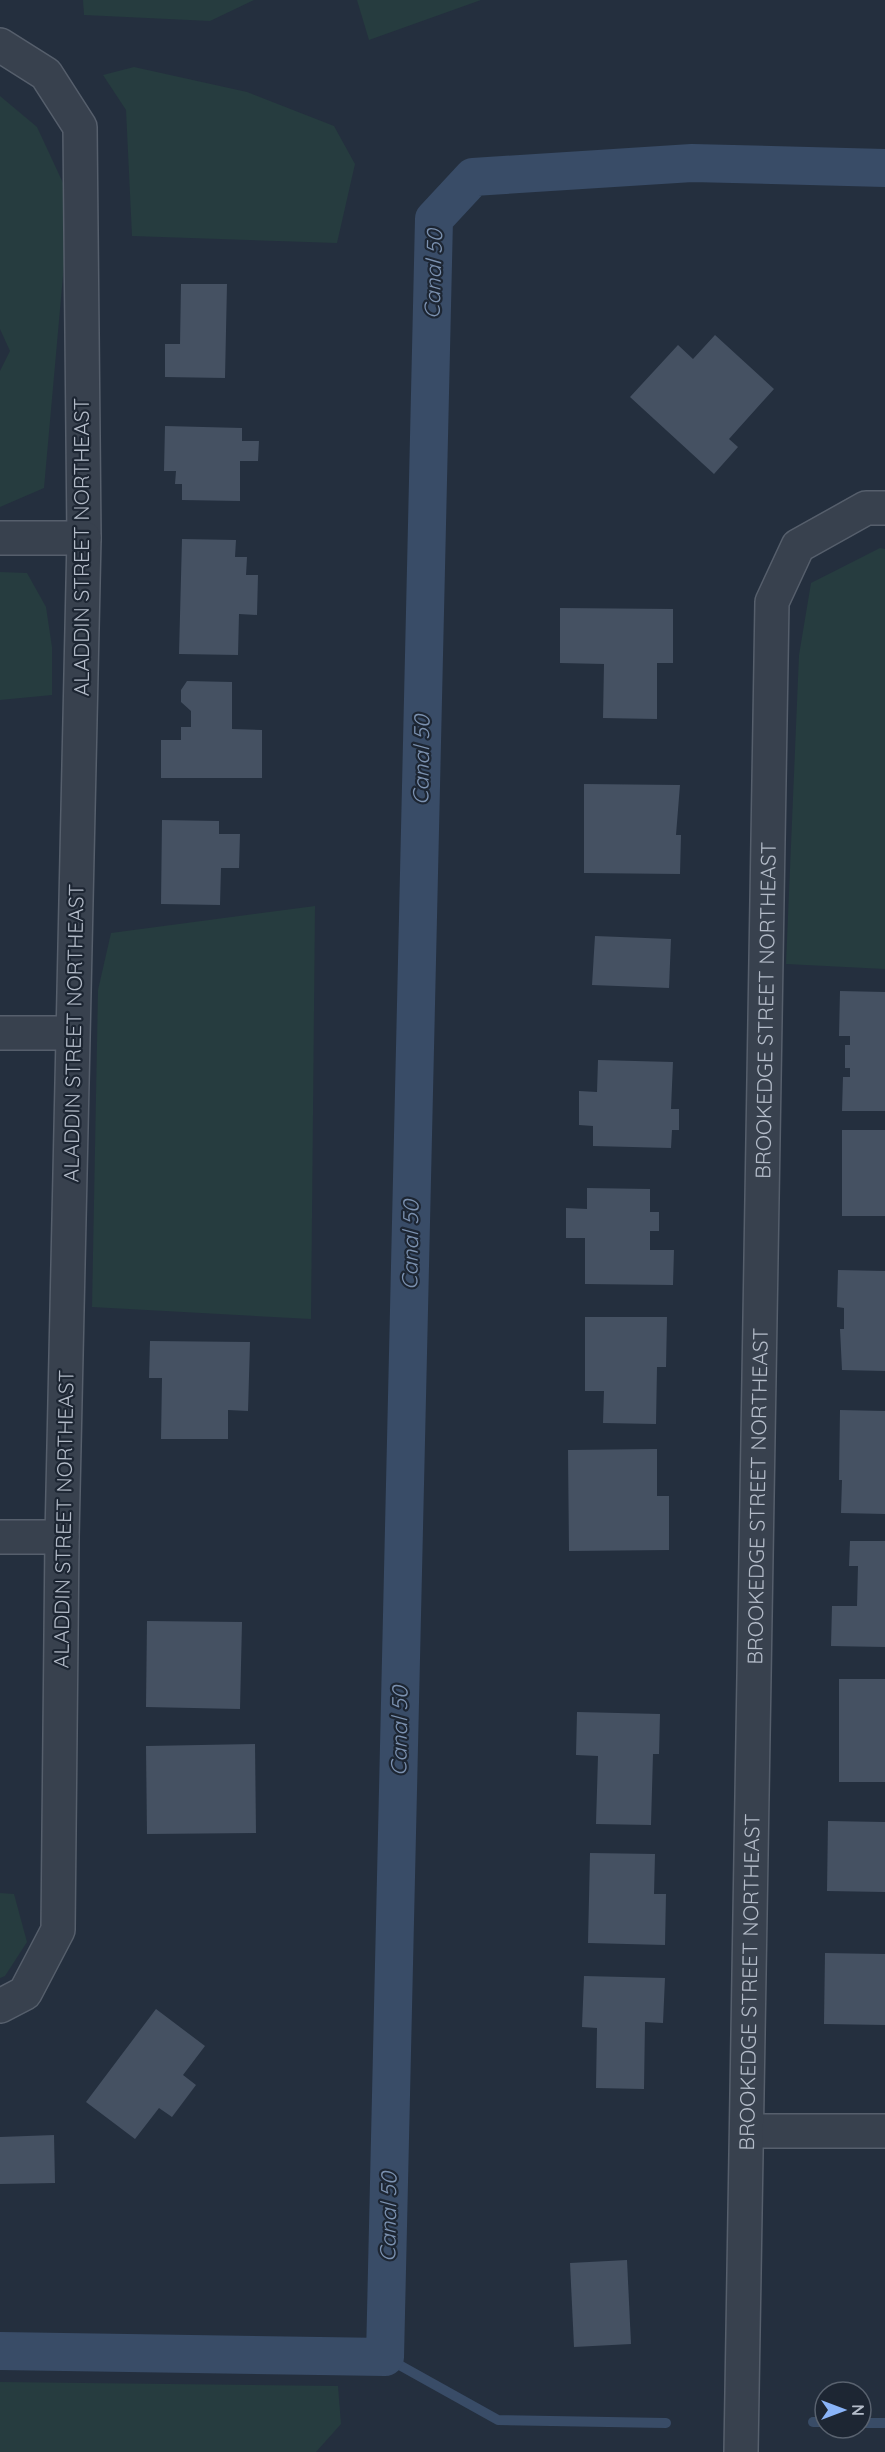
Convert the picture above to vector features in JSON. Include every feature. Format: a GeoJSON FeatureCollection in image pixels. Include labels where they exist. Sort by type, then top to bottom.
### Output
{"type":"FeatureCollection","features":[{"type":"Feature","properties":{"kind":"street","name":"ALADDIN STREET NORTHEAST"},"geometry":{"type":"LineString","coordinates":[[0,45],[46,74],[80,127],[84,538],[62,1538],[58,1930],[13,2000]]}},
{"type":"Feature","properties":{"kind":"street","name":"BROOKEDGE STREET NORTHEAST"},"geometry":{"type":"LineString","coordinates":[[741,2452],[772,602],[798,546],[866,508],[885,508]]}},
{"type":"Feature","properties":{"kind":"street"},"geometry":{"type":"LineString","coordinates":[[0,537],[84,538]]}},
{"type":"Feature","properties":{"kind":"street"},"geometry":{"type":"LineString","coordinates":[[0,1033],[72,1033]]}},
{"type":"Feature","properties":{"kind":"street"},"geometry":{"type":"LineString","coordinates":[[0,1537],[62,1538]]}},
{"type":"Feature","properties":{"kind":"street"},"geometry":{"type":"LineString","coordinates":[[747,2131],[885,2131]]}},
{"type":"Feature","properties":{"kind":"green space"},"geometry":{"type":"Polygon","coordinates":[[[83,0],[254,0],[210,21],[84,15],[83,0]]]}},
{"type":"Feature","properties":{"kind":"green space"},"geometry":{"type":"Polygon","coordinates":[[[357,0],[481,0],[369,40],[357,0]]]}},
{"type":"Feature","properties":{"kind":"green space"},"geometry":{"type":"Polygon","coordinates":[[[134,67],[247,92],[334,126],[355,164],[337,243],[132,236],[126,110],[103,75],[134,67]]]}},
{"type":"Feature","properties":{"kind":"green space"},"geometry":{"type":"Polygon","coordinates":[[[0,96],[37,127],[70,198],[44,488],[0,507],[0,371],[10,351],[0,329],[0,96]]]}},
{"type":"Feature","properties":{"kind":"green space"},"geometry":{"type":"Polygon","coordinates":[[[880,548],[885,549],[885,969],[786,964],[799,655],[811,583],[880,548]]]}},
{"type":"Feature","properties":{"kind":"green space"},"geometry":{"type":"Polygon","coordinates":[[[0,572],[27,573],[46,607],[52,647],[52,695],[0,700],[0,572]]]}},
{"type":"Feature","properties":{"kind":"green space"},"geometry":{"type":"Polygon","coordinates":[[[315,906],[311,1319],[92,1307],[98,990],[111,933],[315,906]]]}},
{"type":"Feature","properties":{"kind":"green space"},"geometry":{"type":"Polygon","coordinates":[[[0,1893],[14,1894],[27,1942],[5,1976],[0,1978],[0,1893]]]}},
{"type":"Feature","properties":{"kind":"green space"},"geometry":{"type":"Polygon","coordinates":[[[0,2382],[338,2386],[341,2424],[316,2452],[0,2452],[0,2382]]]}},
{"type":"Feature","properties":{"kind":"building"},"geometry":{"type":"Polygon","coordinates":[[[181,284],[227,284],[225,378],[165,377],[165,344],[180,344],[181,284]]]}},
{"type":"Feature","properties":{"kind":"building"},"geometry":{"type":"Polygon","coordinates":[[[715,335],[774,389],[729,439],[738,447],[714,474],[630,397],[678,345],[693,359],[715,335]]]}},
{"type":"Feature","properties":{"kind":"building"},"geometry":{"type":"Polygon","coordinates":[[[165,426],[242,428],[242,441],[259,441],[258,461],[240,461],[240,501],[182,500],[182,484],[175,484],[176,471],[164,471],[165,426]]]}},
{"type":"Feature","properties":{"kind":"building"},"geometry":{"type":"Polygon","coordinates":[[[182,539],[236,540],[235,557],[247,557],[246,575],[258,575],[257,615],[239,614],[238,655],[179,654],[182,539]]]}},
{"type":"Feature","properties":{"kind":"building"},"geometry":{"type":"Polygon","coordinates":[[[560,608],[673,609],[673,663],[657,663],[657,719],[603,718],[604,664],[560,663],[560,608]]]}},
{"type":"Feature","properties":{"kind":"building"},"geometry":{"type":"Polygon","coordinates":[[[187,681],[232,682],[232,729],[262,730],[262,778],[161,778],[161,740],[181,740],[181,727],[191,727],[191,711],[181,702],[181,690],[187,681]]]}},
{"type":"Feature","properties":{"kind":"building"},"geometry":{"type":"Polygon","coordinates":[[[584,784],[680,785],[676,835],[681,835],[680,874],[584,873],[584,784]]]}},
{"type":"Feature","properties":{"kind":"building"},"geometry":{"type":"Polygon","coordinates":[[[162,820],[219,821],[219,834],[240,834],[239,868],[221,868],[220,905],[161,904],[162,820]]]}},
{"type":"Feature","properties":{"kind":"building"},"geometry":{"type":"Polygon","coordinates":[[[595,936],[671,939],[669,988],[592,985],[595,936]]]}},
{"type":"Feature","properties":{"kind":"building"},"geometry":{"type":"Polygon","coordinates":[[[840,991],[885,992],[885,1111],[842,1111],[843,1077],[850,1077],[850,1068],[845,1068],[845,1045],[850,1045],[850,1036],[839,1036],[840,991]]]}},
{"type":"Feature","properties":{"kind":"building"},"geometry":{"type":"Polygon","coordinates":[[[598,1060],[673,1062],[671,1109],[679,1109],[679,1130],[672,1130],[671,1148],[593,1146],[593,1126],[579,1125],[579,1091],[597,1092],[598,1060]]]}},
{"type":"Feature","properties":{"kind":"building"},"geometry":{"type":"Polygon","coordinates":[[[842,1130],[885,1130],[885,1216],[842,1216],[842,1130]]]}},
{"type":"Feature","properties":{"kind":"building"},"geometry":{"type":"Polygon","coordinates":[[[587,1188],[650,1189],[650,1212],[659,1212],[659,1231],[650,1231],[650,1250],[674,1250],[673,1285],[585,1284],[585,1238],[566,1238],[566,1208],[587,1209],[587,1188]]]}},
{"type":"Feature","properties":{"kind":"building"},"geometry":{"type":"Polygon","coordinates":[[[838,1270],[885,1271],[885,1371],[842,1370],[840,1329],[844,1329],[844,1308],[837,1307],[838,1270]]]}},
{"type":"Feature","properties":{"kind":"building"},"geometry":{"type":"Polygon","coordinates":[[[585,1317],[667,1317],[666,1367],[657,1367],[656,1424],[603,1423],[604,1391],[585,1391],[585,1317]]]}},
{"type":"Feature","properties":{"kind":"building"},"geometry":{"type":"Polygon","coordinates":[[[150,1341],[250,1342],[248,1411],[228,1410],[228,1439],[161,1439],[162,1378],[149,1378],[150,1341]]]}},
{"type":"Feature","properties":{"kind":"building"},"geometry":{"type":"Polygon","coordinates":[[[840,1410],[885,1411],[885,1514],[841,1513],[840,1410]]]}},
{"type":"Feature","properties":{"kind":"building"},"geometry":{"type":"Polygon","coordinates":[[[657,1449],[657,1496],[669,1496],[669,1550],[569,1551],[568,1450],[657,1449]]]}},
{"type":"Feature","properties":{"kind":"building"},"geometry":{"type":"Polygon","coordinates":[[[850,1541],[885,1541],[885,1647],[831,1646],[832,1606],[857,1606],[858,1566],[849,1566],[850,1541]]]}},
{"type":"Feature","properties":{"kind":"building"},"geometry":{"type":"Polygon","coordinates":[[[147,1621],[242,1622],[240,1709],[146,1707],[147,1621]]]}},
{"type":"Feature","properties":{"kind":"building"},"geometry":{"type":"Polygon","coordinates":[[[839,1679],[885,1679],[885,1782],[839,1782],[839,1679]]]}},
{"type":"Feature","properties":{"kind":"building"},"geometry":{"type":"Polygon","coordinates":[[[577,1712],[660,1714],[659,1754],[653,1754],[651,1825],[596,1824],[598,1756],[576,1755],[577,1712]]]}},
{"type":"Feature","properties":{"kind":"building"},"geometry":{"type":"Polygon","coordinates":[[[255,1744],[256,1833],[147,1834],[146,1746],[255,1744]]]}},
{"type":"Feature","properties":{"kind":"building"},"geometry":{"type":"Polygon","coordinates":[[[828,1821],[885,1822],[885,1892],[827,1891],[828,1821]]]}},
{"type":"Feature","properties":{"kind":"building"},"geometry":{"type":"Polygon","coordinates":[[[590,1853],[655,1854],[654,1894],[666,1894],[665,1945],[588,1943],[590,1853]]]}},
{"type":"Feature","properties":{"kind":"building"},"geometry":{"type":"Polygon","coordinates":[[[825,1953],[885,1954],[885,2025],[824,2024],[825,1953]]]}},
{"type":"Feature","properties":{"kind":"building"},"geometry":{"type":"Polygon","coordinates":[[[584,1976],[665,1978],[663,2023],[645,2022],[644,2089],[596,2088],[597,2028],[582,2027],[584,1976]]]}},
{"type":"Feature","properties":{"kind":"building"},"geometry":{"type":"Polygon","coordinates":[[[156,2009],[205,2046],[183,2075],[196,2085],[172,2117],[159,2108],[135,2139],[86,2102],[156,2009]]]}},
{"type":"Feature","properties":{"kind":"building"},"geometry":{"type":"Polygon","coordinates":[[[54,2135],[55,2183],[0,2184],[0,2137],[54,2135]]]}},
{"type":"Feature","properties":{"kind":"building"},"geometry":{"type":"Polygon","coordinates":[[[627,2260],[631,2344],[574,2347],[570,2263],[627,2260]]]}},
{"type":"Feature","properties":{"kind":"waterway","name":"Canal 50"},"geometry":{"type":"LineString","coordinates":[[0,2351],[385,2357],[434,219],[473,177],[692,163],[885,168]]}},
{"type":"Feature","properties":{"kind":"waterway"},"geometry":{"type":"LineString","coordinates":[[385,2357],[498,2420],[666,2423]]}},
{"type":"Feature","properties":{"kind":"waterway"},"geometry":{"type":"LineString","coordinates":[[873,2423],[885,2423]]}}]}
